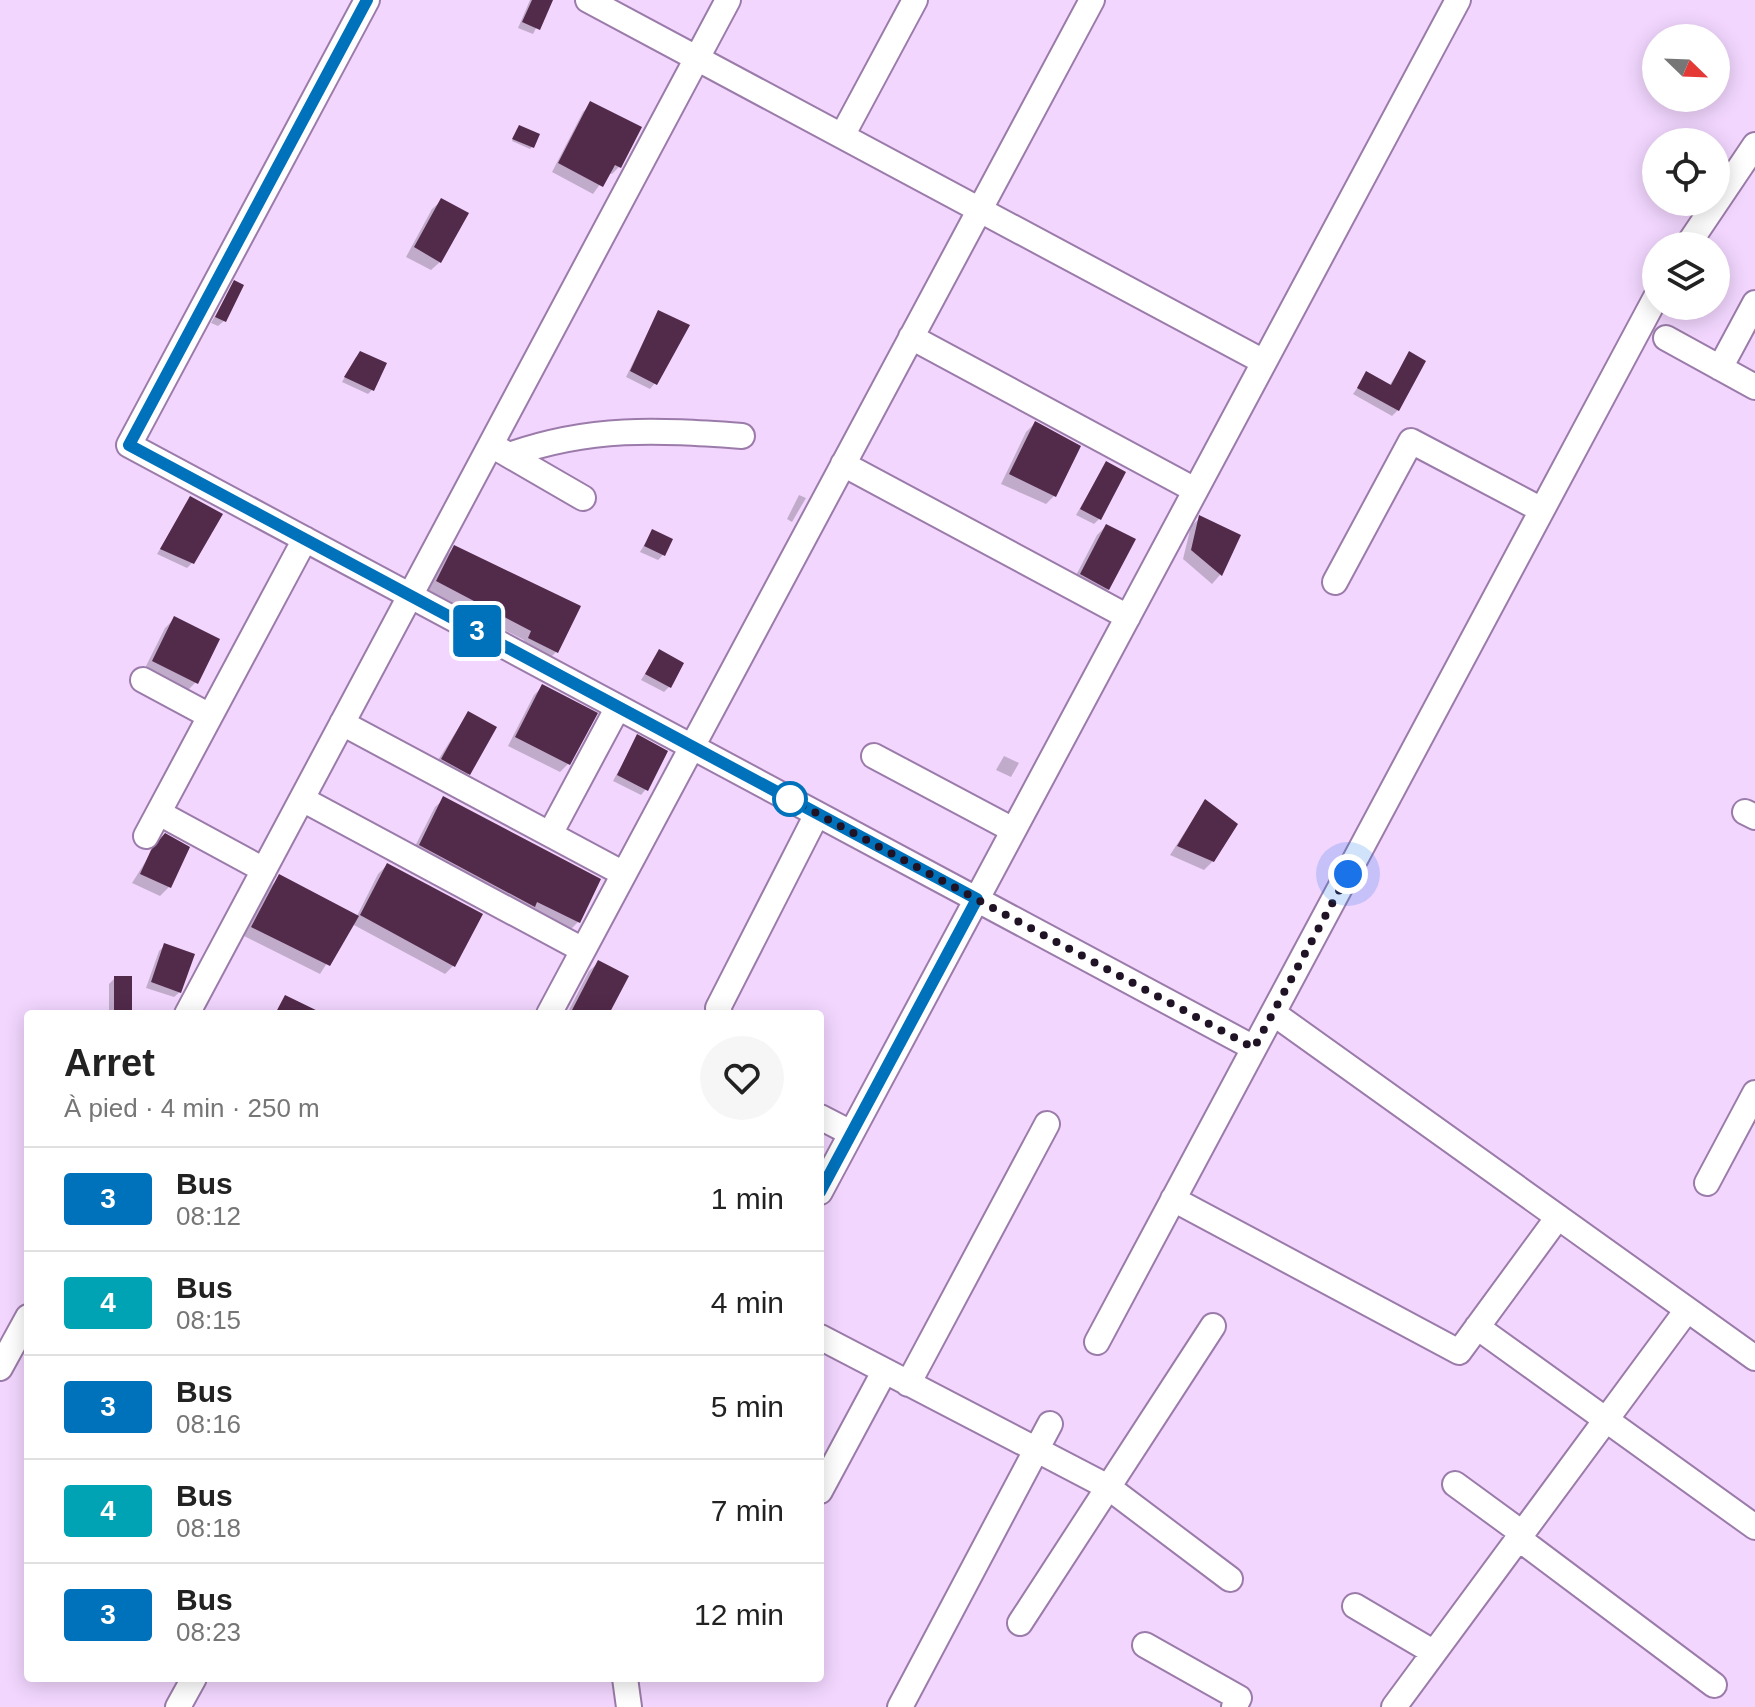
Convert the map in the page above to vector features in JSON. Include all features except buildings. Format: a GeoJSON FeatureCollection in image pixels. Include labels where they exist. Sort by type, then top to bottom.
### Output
{"type":"FeatureCollection","features":[{"type":"Feature","properties":{"kind":"street"},"geometry":{"type":"LineString","coordinates":[[367,0],[129,445],[1254,1048]]}},
{"type":"Feature","properties":{"kind":"street"},"geometry":{"type":"LineString","coordinates":[[588,0],[1264,362]]}},
{"type":"Feature","properties":{"kind":"street"},"geometry":{"type":"LineString","coordinates":[[189,1010],[410,595],[500,450],[728,0]]}},
{"type":"Feature","properties":{"kind":"street"},"geometry":{"type":"LineString","coordinates":[[842,136],[915,0]]}},
{"type":"Feature","properties":{"kind":"street"},"geometry":{"type":"LineString","coordinates":[[551,1010],[1092,0]]}},
{"type":"Feature","properties":{"kind":"street"},"geometry":{"type":"LineString","coordinates":[[824,1184],[1458,0]]}},
{"type":"Feature","properties":{"kind":"street"},"geometry":{"type":"LineString","coordinates":[[1696,232],[1755,145]]}},
{"type":"Feature","properties":{"kind":"street"},"geometry":{"type":"LineString","coordinates":[[1720,368],[1755,303]]}},
{"type":"Feature","properties":{"kind":"street"},"geometry":{"type":"LineString","coordinates":[[1097,1342],[1644,320]]}},
{"type":"Feature","properties":{"kind":"street"},"geometry":{"type":"LineString","coordinates":[[911,337],[1195,490]]}},
{"type":"Feature","properties":{"kind":"street"},"geometry":{"type":"LineString","coordinates":[[1666,338],[1755,387]]}},
{"type":"Feature","properties":{"kind":"street"},"geometry":{"type":"LineString","coordinates":[[500,450],[641,429],[742,436]]}},
{"type":"Feature","properties":{"kind":"street"},"geometry":{"type":"LineString","coordinates":[[1335,582],[1411,441],[1542,510]]}},
{"type":"Feature","properties":{"kind":"street"},"geometry":{"type":"LineString","coordinates":[[500,450],[583,498]]}},
{"type":"Feature","properties":{"kind":"street"},"geometry":{"type":"LineString","coordinates":[[843,464],[1128,617]]}},
{"type":"Feature","properties":{"kind":"street"},"geometry":{"type":"LineString","coordinates":[[146,836],[305,539]]}},
{"type":"Feature","properties":{"kind":"street"},"geometry":{"type":"LineString","coordinates":[[143,680],[210,716]]}},
{"type":"Feature","properties":{"kind":"street"},"geometry":{"type":"LineString","coordinates":[[550,834],[618,707]]}},
{"type":"Feature","properties":{"kind":"street"},"geometry":{"type":"LineString","coordinates":[[342,723],[624,874]]}},
{"type":"Feature","properties":{"kind":"street"},"geometry":{"type":"LineString","coordinates":[[874,756],[1013,830]]}},
{"type":"Feature","properties":{"kind":"street"},"geometry":{"type":"LineString","coordinates":[[302,799],[583,950]]}},
{"type":"Feature","properties":{"kind":"street"},"geometry":{"type":"LineString","coordinates":[[159,813],[264,870]]}},
{"type":"Feature","properties":{"kind":"street"},"geometry":{"type":"LineString","coordinates":[[719,1010],[817,814]]}},
{"type":"Feature","properties":{"kind":"street"},"geometry":{"type":"LineString","coordinates":[[1273,1013],[1755,1358]]}},
{"type":"Feature","properties":{"kind":"street"},"geometry":{"type":"LineString","coordinates":[[1707,1183],[1755,1093]]}},
{"type":"Feature","properties":{"kind":"street"},"geometry":{"type":"LineString","coordinates":[[824,1119],[851,1133]]}},
{"type":"Feature","properties":{"kind":"street"},"geometry":{"type":"LineString","coordinates":[[908,1384],[1047,1124]]}},
{"type":"Feature","properties":{"kind":"street"},"geometry":{"type":"LineString","coordinates":[[1173,1199],[1459,1352],[1558,1217]]}},
{"type":"Feature","properties":{"kind":"street"},"geometry":{"type":"LineString","coordinates":[[1394,1707],[1687,1310]]}},
{"type":"Feature","properties":{"kind":"street"},"geometry":{"type":"LineString","coordinates":[[0,1368],[8,1337],[24,1321]]}},
{"type":"Feature","properties":{"kind":"street"},"geometry":{"type":"LineString","coordinates":[[1020,1623],[1213,1326]]}},
{"type":"Feature","properties":{"kind":"street"},"geometry":{"type":"LineString","coordinates":[[1477,1327],[1755,1527]]}},
{"type":"Feature","properties":{"kind":"street"},"geometry":{"type":"LineString","coordinates":[[824,1339],[1108,1487],[1230,1579]]}},
{"type":"Feature","properties":{"kind":"street"},"geometry":{"type":"LineString","coordinates":[[824,1484],[884,1372]]}},
{"type":"Feature","properties":{"kind":"street"},"geometry":{"type":"LineString","coordinates":[[900,1707],[1050,1424]]}},
{"type":"Feature","properties":{"kind":"street"},"geometry":{"type":"LineString","coordinates":[[1455,1484],[1714,1685]]}},
{"type":"Feature","properties":{"kind":"street"},"geometry":{"type":"LineString","coordinates":[[1355,1606],[1433,1652]]}},
{"type":"Feature","properties":{"kind":"street"},"geometry":{"type":"LineString","coordinates":[[1145,1645],[1239,1698],[1234,1707]]}},
{"type":"Feature","properties":{"kind":"street"},"geometry":{"type":"LineString","coordinates":[[178,1707],[192,1682]]}},
{"type":"Feature","properties":{"kind":"street"},"geometry":{"type":"LineString","coordinates":[[626,1682],[629,1707]]}},
{"type":"Feature","properties":{"kind":"bus line","name":"3"},"geometry":{"type":"LineString","coordinates":[[367,0],[129,445],[977,899],[824,1185]]}},
{"type":"Feature","properties":{"kind":"route"},"geometry":{"type":"LineString","coordinates":[[790,799],[1254,1048],[1348,874]]}}]}
